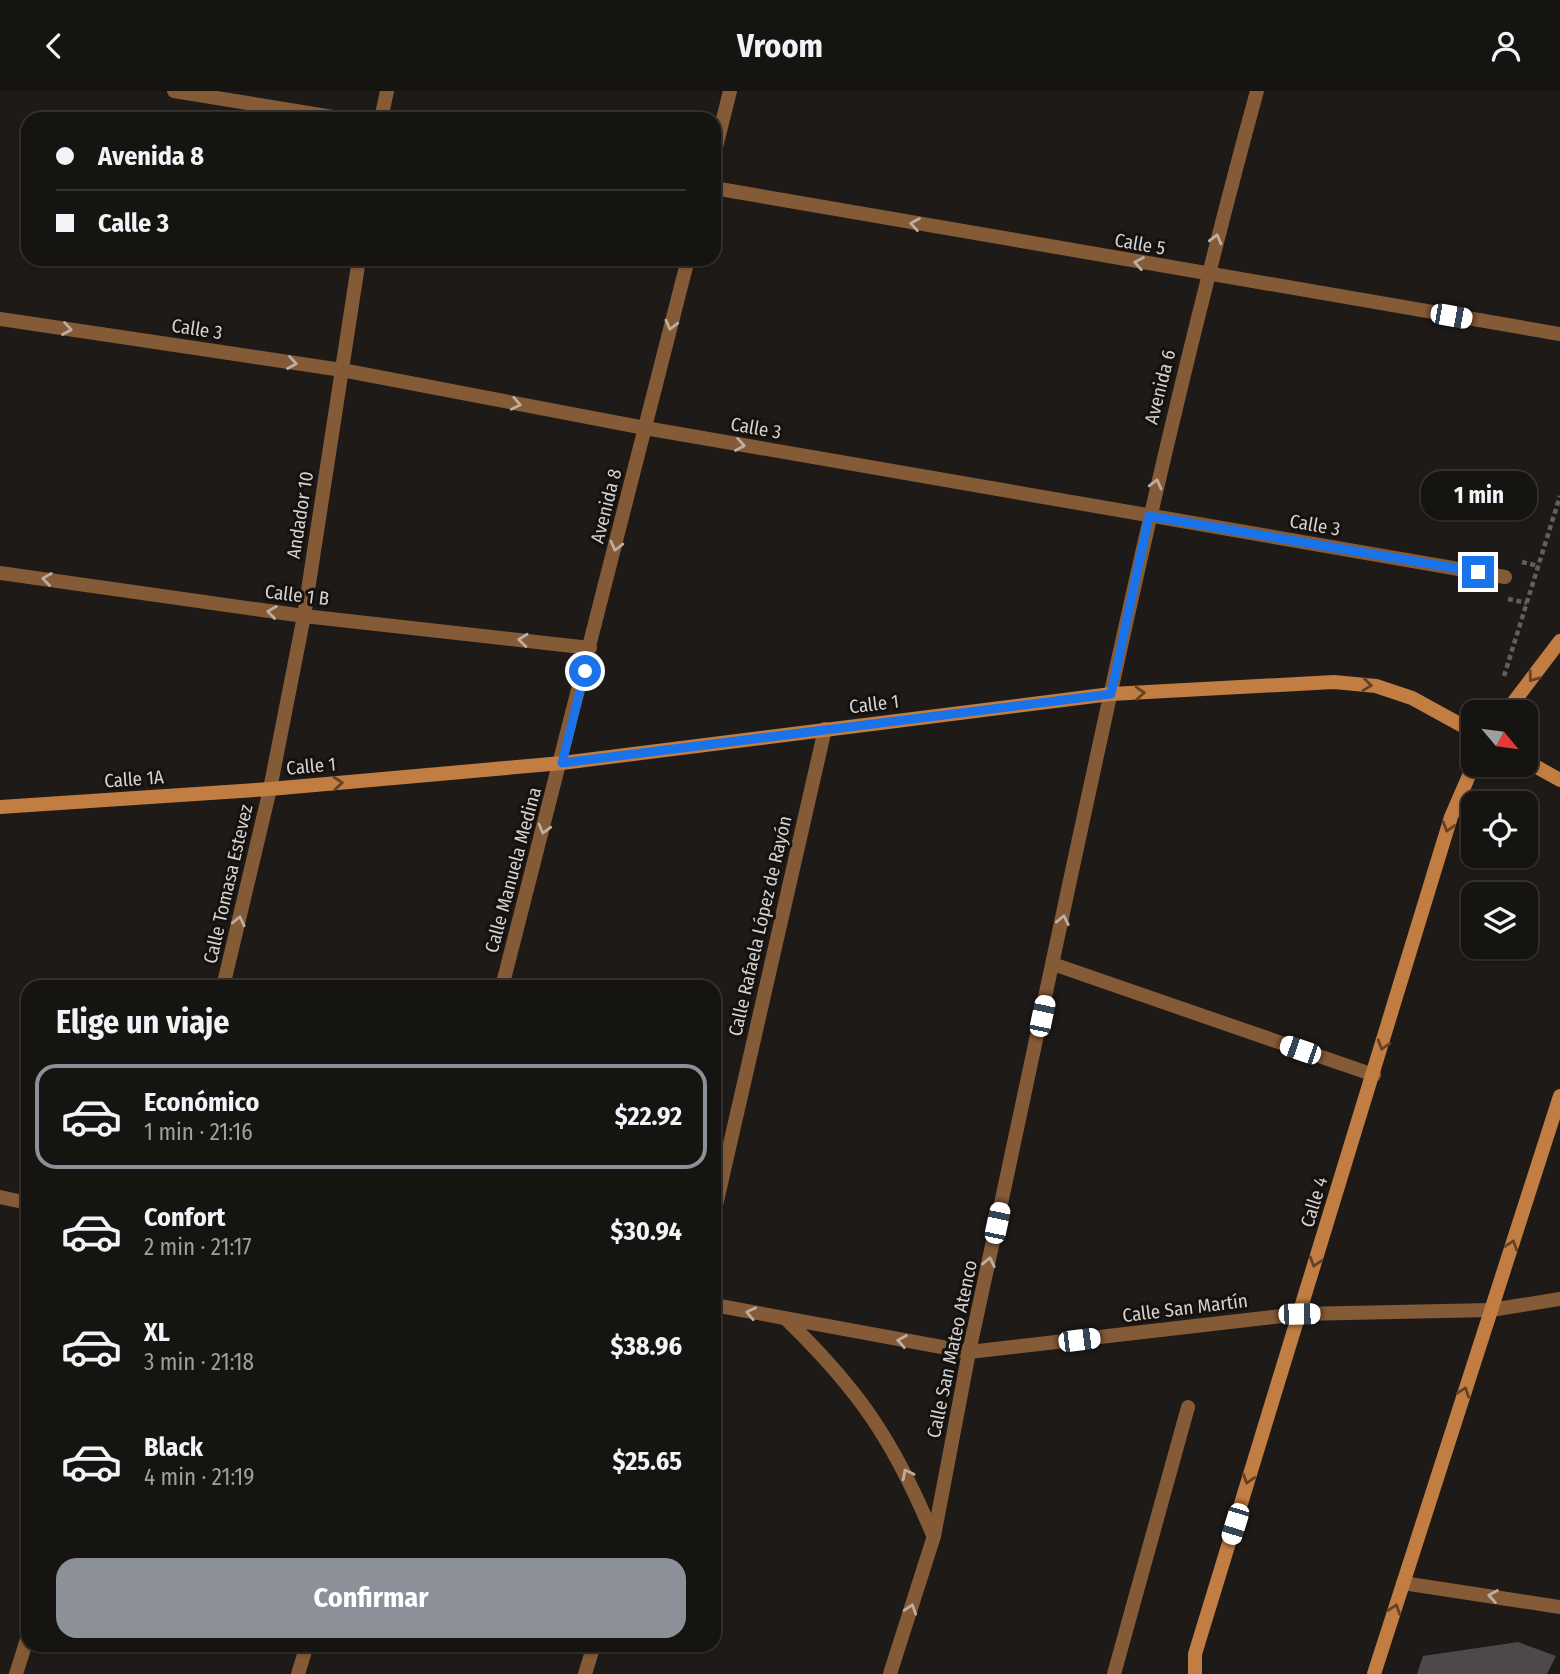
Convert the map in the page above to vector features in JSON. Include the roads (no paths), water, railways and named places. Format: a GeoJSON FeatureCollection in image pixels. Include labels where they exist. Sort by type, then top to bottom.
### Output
{"type":"FeatureCollection","features":[{"type":"Feature","properties":{"kind":"main road"},"geometry":{"type":"LineString","coordinates":[[1515,700],[1560,641]]}},
{"type":"Feature","properties":{"kind":"main road","name":"Calle 1"},"geometry":{"type":"LineString","coordinates":[[270,789],[562,763],[1111,694],[1334,682],[1376,686],[1412,698],[1461,725]]}},
{"type":"Feature","properties":{"kind":"main road"},"geometry":{"type":"LineString","coordinates":[[1538,768],[1560,780]]}},
{"type":"Feature","properties":{"kind":"main road","name":"Calle 4"},"geometry":{"type":"LineString","coordinates":[[1195,1674],[1195,1654],[1451,817],[1468,777]]}},
{"type":"Feature","properties":{"kind":"main road","name":"Calle 1A"},"geometry":{"type":"LineString","coordinates":[[0,807],[270,789]]}},
{"type":"Feature","properties":{"kind":"main road"},"geometry":{"type":"LineString","coordinates":[[1374,1674],[1560,1096]]}},
{"type":"Feature","properties":{"kind":"street"},"geometry":{"type":"LineString","coordinates":[[174,91],[302,112]]}},
{"type":"Feature","properties":{"kind":"street"},"geometry":{"type":"LineString","coordinates":[[382,112],[387,91]]}},
{"type":"Feature","properties":{"kind":"street"},"geometry":{"type":"LineString","coordinates":[[721,127],[730,91]]}},
{"type":"Feature","properties":{"kind":"street","name":"Avenida 6"},"geometry":{"type":"LineString","coordinates":[[1111,694],[1149,516],[1206,275],[1257,91]]}},
{"type":"Feature","properties":{"kind":"street","name":"Calle 5"},"geometry":{"type":"LineString","coordinates":[[721,189],[1560,334]]}},
{"type":"Feature","properties":{"kind":"street","name":"Andador 10"},"geometry":{"type":"LineString","coordinates":[[270,789],[304,616],[358,266]]}},
{"type":"Feature","properties":{"kind":"street","name":"Avenida 8"},"geometry":{"type":"LineString","coordinates":[[562,763],[686,266]]}},
{"type":"Feature","properties":{"kind":"street","name":"Calle 3"},"geometry":{"type":"LineString","coordinates":[[0,319],[342,370],[645,428],[1505,577]]}},
{"type":"Feature","properties":{"kind":"street","name":"Calle 1 B"},"geometry":{"type":"LineString","coordinates":[[0,573],[304,616],[590,648]]}},
{"type":"Feature","properties":{"kind":"street","name":"Calle San Mateo Atenco"},"geometry":{"type":"LineString","coordinates":[[890,1674],[934,1536],[969,1352],[1111,694]]}},
{"type":"Feature","properties":{"kind":"street","name":"Calle Rafaela López de Rayón"},"geometry":{"type":"LineString","coordinates":[[721,1183],[825,729]]}},
{"type":"Feature","properties":{"kind":"street","name":"Calle Manuela Medina"},"geometry":{"type":"LineString","coordinates":[[504,980],[562,763]]}},
{"type":"Feature","properties":{"kind":"street","name":"Calle Tomasa Estevez"},"geometry":{"type":"LineString","coordinates":[[225,980],[270,789]]}},
{"type":"Feature","properties":{"kind":"street"},"geometry":{"type":"LineString","coordinates":[[1054,964],[1374,1075]]}},
{"type":"Feature","properties":{"kind":"street"},"geometry":{"type":"LineString","coordinates":[[0,1197],[21,1202]]}},
{"type":"Feature","properties":{"kind":"street","name":"Calle San Martín"},"geometry":{"type":"LineString","coordinates":[[721,1307],[788,1321],[969,1352],[1299,1314],[1491,1310],[1560,1299]]}},
{"type":"Feature","properties":{"kind":"street"},"geometry":{"type":"LineString","coordinates":[[788,1321],[835,1367],[875,1419],[908,1476],[934,1536]]}},
{"type":"Feature","properties":{"kind":"street"},"geometry":{"type":"LineString","coordinates":[[1114,1674],[1188,1407]]}},
{"type":"Feature","properties":{"kind":"street"},"geometry":{"type":"LineString","coordinates":[[1403,1583],[1560,1607]]}},
{"type":"Feature","properties":{"kind":"street"},"geometry":{"type":"LineString","coordinates":[[16,1674],[23,1652]]}},
{"type":"Feature","properties":{"kind":"street"},"geometry":{"type":"LineString","coordinates":[[298,1674],[305,1652]]}},
{"type":"Feature","properties":{"kind":"street"},"geometry":{"type":"LineString","coordinates":[[585,1674],[592,1652]]}},
{"type":"Feature","properties":{"kind":"street","name":"Calle 4"},"geometry":{"type":"LineString","coordinates":[[1188,1674],[1195,1654]]}}]}
